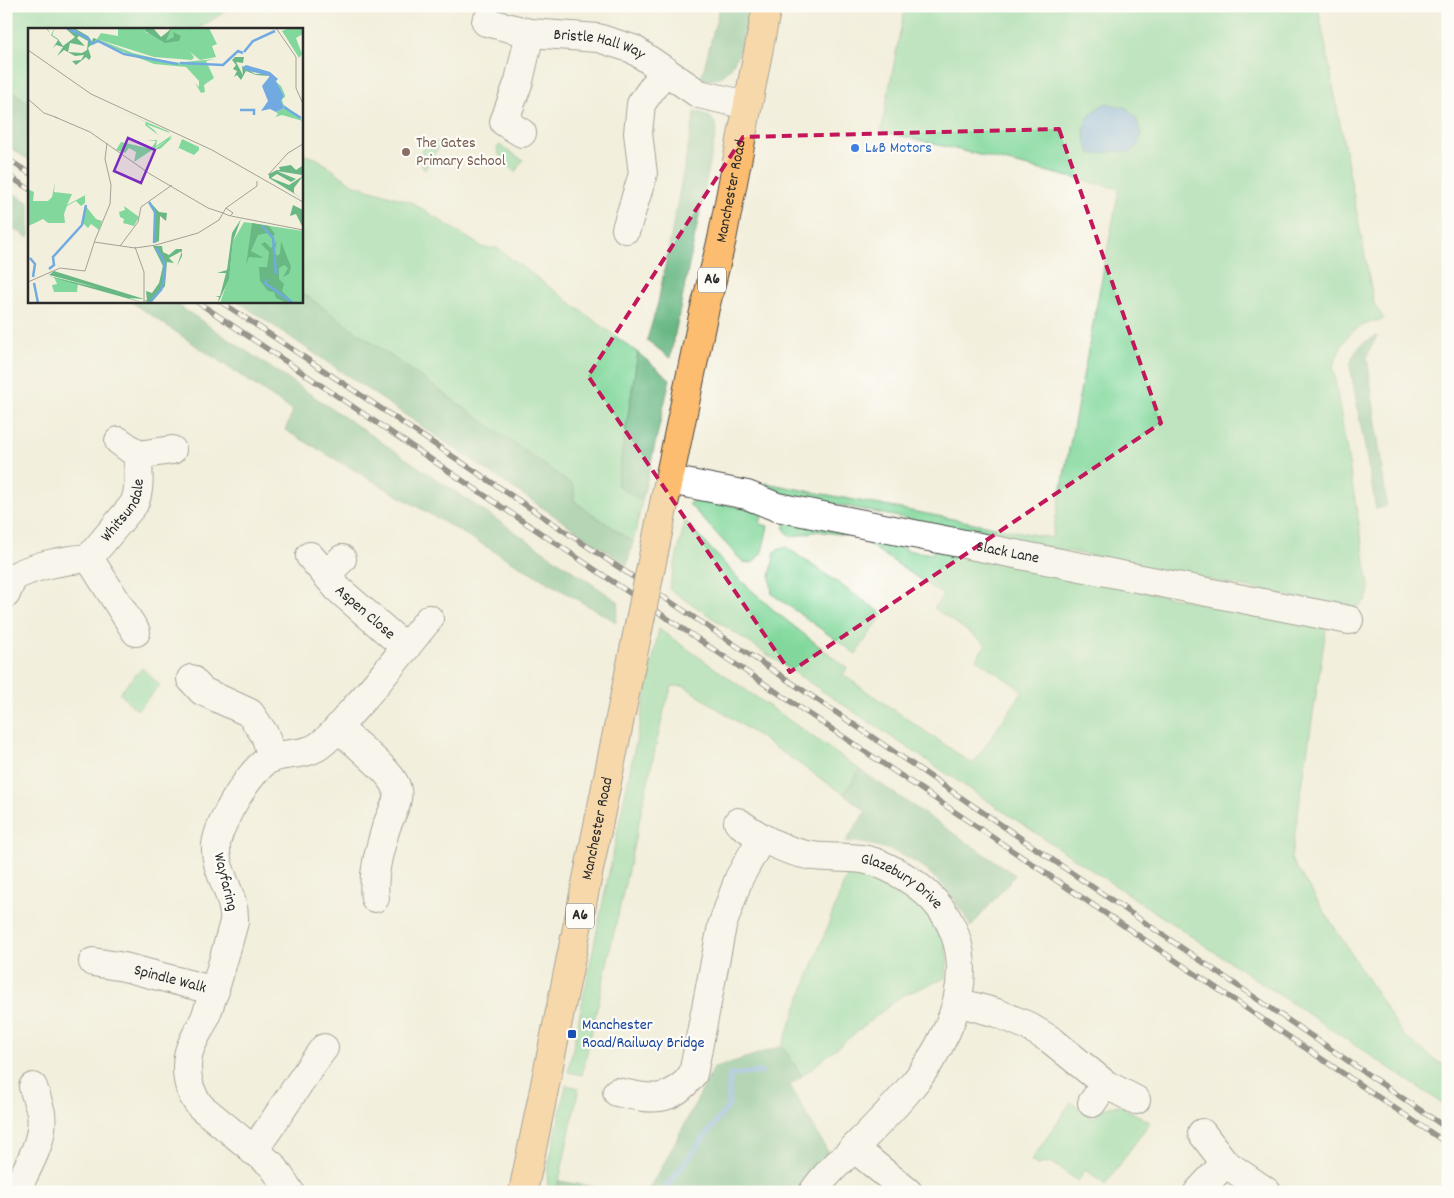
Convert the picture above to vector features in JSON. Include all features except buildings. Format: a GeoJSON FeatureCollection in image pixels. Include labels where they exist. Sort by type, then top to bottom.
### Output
{"type":"FeatureCollection","features":[{"type":"Feature","properties":{"kind":"main road","name":"Manchester Road"},"geometry":{"type":"LineString","coordinates":[[523,1192],[702,316],[722,239],[767,6]]}},
{"type":"Feature","properties":{"kind":"street","name":"Bristle Hall Way"},"geometry":{"type":"LineString","coordinates":[[486,22],[530,33],[598,38],[633,48],[699,94],[747,105]]}},
{"type":"Feature","properties":{"kind":"street","name":"Bristle Hall Way"},"geometry":{"type":"LineString","coordinates":[[506,129],[530,33]]}},
{"type":"Feature","properties":{"kind":"street","name":"Bristle Hall Way"},"geometry":{"type":"LineString","coordinates":[[627,211],[643,174],[638,133],[641,104],[665,70]]}},
{"type":"Feature","properties":{"kind":"street","name":"Whitsundale"},"geometry":{"type":"LineString","coordinates":[[9,580],[51,562],[90,558],[134,504],[139,490],[128,448],[172,450]]}},
{"type":"Feature","properties":{"kind":"street","name":"Slack Lane"},"geometry":{"type":"LineString","coordinates":[[670,480],[746,495],[777,507],[1349,620]]}},
{"type":"Feature","properties":{"kind":"street","name":"Whitsundale"},"geometry":{"type":"LineString","coordinates":[[90,558],[128,602],[136,632]]}},
{"type":"Feature","properties":{"kind":"street","name":"Aspen Close"},"geometry":{"type":"LineString","coordinates":[[326,563],[338,589],[406,648]]}},
{"type":"Feature","properties":{"kind":"street","name":"Wayfaring"},"geometry":{"type":"LineString","coordinates":[[290,1192],[282,1176],[273,1166],[200,1106],[192,1095],[188,1083],[188,1053],[215,992],[234,922],[235,912],[218,864],[216,845],[220,830],[251,774],[272,758],[312,750],[320,745],[338,728],[386,674],[429,619]]}},
{"type":"Feature","properties":{"kind":"street"},"geometry":{"type":"LineString","coordinates":[[196,692],[250,713],[262,730],[272,758]]}},
{"type":"Feature","properties":{"kind":"street"},"geometry":{"type":"LineString","coordinates":[[338,728],[391,778],[398,792],[397,800],[385,830],[367,888]]}},
{"type":"Feature","properties":{"kind":"street","name":"Glazebury Drive"},"geometry":{"type":"LineString","coordinates":[[738,822],[761,839],[812,856],[859,859],[878,863],[916,884],[947,914],[956,933],[961,954],[957,1002],[940,1045],[913,1084],[819,1183],[813,1192]]}},
{"type":"Feature","properties":{"kind":"street"},"geometry":{"type":"LineString","coordinates":[[617,1092],[647,1098],[661,1106],[693,1074],[722,926],[739,878],[761,839]]}},
{"type":"Feature","properties":{"kind":"street","name":"Spindle Walk"},"geometry":{"type":"LineString","coordinates":[[93,962],[118,977],[215,992]]}},
{"type":"Feature","properties":{"kind":"street"},"geometry":{"type":"LineString","coordinates":[[957,1002],[997,1013],[1026,1025],[1051,1040],[1098,1093],[1136,1100]]}},
{"type":"Feature","properties":{"kind":"street"},"geometry":{"type":"LineString","coordinates":[[253,1151],[283,1110],[321,1065]]}},
{"type":"Feature","properties":{"kind":"street"},"geometry":{"type":"LineString","coordinates":[[13,1191],[37,1146],[50,1112],[33,1087]]}},
{"type":"Feature","properties":{"kind":"street"},"geometry":{"type":"LineString","coordinates":[[1202,1133],[1225,1163],[1267,1192]]}},
{"type":"Feature","properties":{"kind":"street"},"geometry":{"type":"LineString","coordinates":[[854,1148],[908,1192]]}},
{"type":"Feature","properties":{"kind":"street"},"geometry":{"type":"LineString","coordinates":[[1198,1192],[1225,1163]]}},
{"type":"Feature","properties":{"kind":"highlighted area"},"geometry":{"type":"Polygon","coordinates":[[[1059,129],[1161,423],[790,672],[588,376],[743,137],[1059,129]]]}},
{"type":"Feature","properties":{"kind":"green space"},"geometry":{"type":"Polygon","coordinates":[[[6,6],[233,6],[200,28],[28,28],[28,102],[6,87],[6,6]]]}},
{"type":"Feature","properties":{"kind":"green space"},"geometry":{"type":"Polygon","coordinates":[[[720,6],[751,6],[742,43],[731,67],[724,75],[714,80],[701,79],[720,6]]]}},
{"type":"Feature","properties":{"kind":"green space"},"geometry":{"type":"Polygon","coordinates":[[[905,6],[1318,6],[1374,304],[1384,319],[1372,322],[1350,334],[1345,340],[1333,367],[1369,585],[1366,600],[1361,605],[1353,609],[765,490],[766,483],[1052,538],[1119,189],[881,131],[905,6]]]}},
{"type":"Feature","properties":{"kind":"green space"},"geometry":{"type":"Polygon","coordinates":[[[6,87],[28,102],[28,159],[6,145],[6,87]]]}},
{"type":"Feature","properties":{"kind":"green space"},"geometry":{"type":"Polygon","coordinates":[[[695,111],[709,116],[717,128],[670,358],[647,340],[658,303],[695,111]]]}},
{"type":"Feature","properties":{"kind":"green space"},"geometry":{"type":"Polygon","coordinates":[[[432,142],[441,143],[425,170],[420,158],[421,154],[425,147],[432,142]]]}},
{"type":"Feature","properties":{"kind":"green space"},"geometry":{"type":"Polygon","coordinates":[[[499,145],[523,160],[515,172],[499,155],[497,149],[499,145]]]}},
{"type":"Feature","properties":{"kind":"green space"},"geometry":{"type":"Polygon","coordinates":[[[302,154],[318,159],[352,184],[411,202],[484,248],[497,248],[638,353],[617,485],[642,501],[633,542],[574,501],[302,293],[302,154]]]}},
{"type":"Feature","properties":{"kind":"green space"},"geometry":{"type":"Polygon","coordinates":[[[6,188],[28,202],[28,237],[6,224],[6,188]]]}},
{"type":"Feature","properties":{"kind":"green space"},"geometry":{"type":"Polygon","coordinates":[[[302,293],[574,486],[574,501],[633,542],[627,565],[238,302],[302,302],[302,293]]]}},
{"type":"Feature","properties":{"kind":"green space"},"geometry":{"type":"Polygon","coordinates":[[[131,302],[173,302],[619,602],[616,622],[285,430],[293,411],[131,302]]]}},
{"type":"Feature","properties":{"kind":"green space"},"geometry":{"type":"Polygon","coordinates":[[[1377,336],[1367,356],[1387,506],[1376,509],[1350,366],[1359,347],[1377,336]]]}},
{"type":"Feature","properties":{"kind":"green space"},"geometry":{"type":"Polygon","coordinates":[[[638,353],[670,379],[642,501],[617,485],[638,353]]]}},
{"type":"Feature","properties":{"kind":"green space"},"geometry":{"type":"Polygon","coordinates":[[[696,498],[763,512],[760,524],[768,526],[762,552],[753,563],[743,562],[689,504],[696,498]]]}},
{"type":"Feature","properties":{"kind":"green space"},"geometry":{"type":"Polygon","coordinates":[[[788,517],[894,538],[906,550],[933,554],[934,548],[1326,629],[1291,859],[1403,1035],[1438,1062],[1448,1067],[1448,1107],[669,589],[685,521],[738,578],[777,613],[847,668],[843,675],[973,764],[1023,691],[976,659],[986,644],[934,608],[943,595],[858,537],[818,531],[791,537],[784,529],[788,517]]]}},
{"type":"Feature","properties":{"kind":"green space"},"geometry":{"type":"Polygon","coordinates":[[[786,547],[883,614],[856,654],[772,594],[770,577],[775,551],[786,547]]]}},
{"type":"Feature","properties":{"kind":"green space"},"geometry":{"type":"Polygon","coordinates":[[[659,629],[860,770],[844,794],[684,686],[672,686],[664,710],[582,1075],[568,1072],[659,629]]]}},
{"type":"Feature","properties":{"kind":"green space"},"geometry":{"type":"Polygon","coordinates":[[[142,668],[160,685],[137,710],[119,693],[142,668]]]}},
{"type":"Feature","properties":{"kind":"green space"},"geometry":{"type":"Polygon","coordinates":[[[860,770],[1015,875],[971,927],[948,892],[921,866],[888,849],[846,841],[866,811],[844,794],[860,770]]]}},
{"type":"Feature","properties":{"kind":"green space"},"geometry":{"type":"Polygon","coordinates":[[[849,870],[866,874],[898,888],[925,909],[935,922],[943,938],[947,958],[946,978],[901,996],[802,1076],[782,1046],[849,870]]]}},
{"type":"Feature","properties":{"kind":"green space"},"geometry":{"type":"Polygon","coordinates":[[[782,1046],[802,1076],[790,1085],[831,1157],[797,1192],[646,1192],[661,1169],[714,1068],[782,1046]]]}},
{"type":"Feature","properties":{"kind":"green space"},"geometry":{"type":"Polygon","coordinates":[[[566,1085],[579,1088],[559,1181],[554,1192],[548,1192],[547,1172],[566,1085]]]}},
{"type":"Feature","properties":{"kind":"green space"},"geometry":{"type":"Polygon","coordinates":[[[1071,1102],[1094,1118],[1102,1109],[1119,1105],[1150,1122],[1105,1185],[1085,1170],[1078,1181],[1051,1162],[1037,1165],[1031,1161],[1071,1102]]]}},
{"type":"Feature","properties":{"kind":"green space"},"geometry":{"type":"Polygon","coordinates":[[[559,1181],[624,1192],[554,1192],[559,1181]]]}},
{"type":"Feature","properties":{"kind":"water"},"geometry":{"type":"Polygon","coordinates":[[[1106,103],[1127,108],[1137,120],[1141,135],[1137,146],[1130,152],[1090,153],[1085,136],[1086,124],[1092,113],[1106,103]]]}},
{"type":"Feature","properties":{"kind":"waterway"},"geometry":{"type":"LineString","coordinates":[[662,1192],[728,1107],[730,1075],[761,1072]]}},
{"type":"Feature","properties":{"kind":"railway"},"geometry":{"type":"LineString","coordinates":[[6,158],[28,172]]}},
{"type":"Feature","properties":{"kind":"railway"},"geometry":{"type":"LineString","coordinates":[[6,174],[28,188]]}},
{"type":"Feature","properties":{"kind":"railway"},"geometry":{"type":"LineString","coordinates":[[197,302],[1448,1144]]}},
{"type":"Feature","properties":{"kind":"railway"},"geometry":{"type":"LineString","coordinates":[[221,302],[834,711],[1448,1129]]}},
{"type":"Feature","properties":{"kind":"place","name":"L&B Motors"},"geometry":{"type":"Point","coordinates":[855,148]}},
{"type":"Feature","properties":{"kind":"place","name":"The Gates Primary School"},"geometry":{"type":"Point","coordinates":[406,152]}},
{"type":"Feature","properties":{"kind":"place","name":"Manchester Road/Railway Bridge"},"geometry":{"type":"Point","coordinates":[572,1034]}}]}
